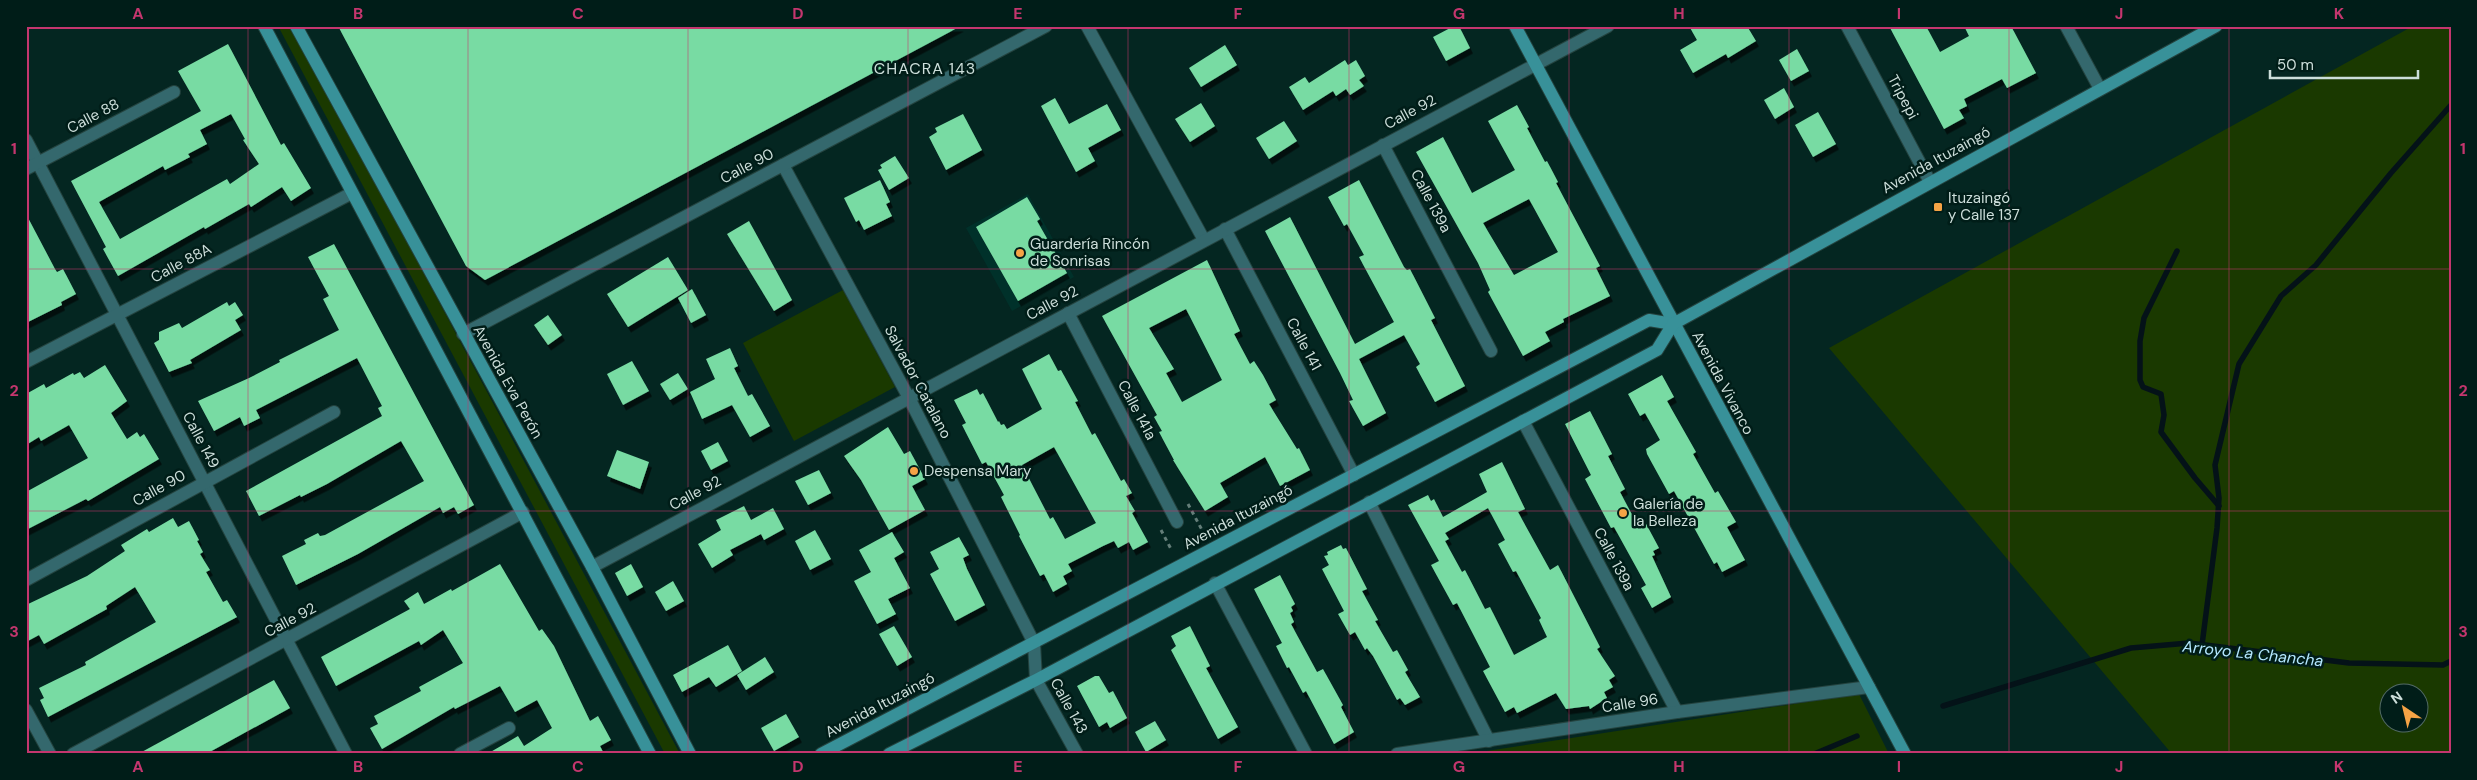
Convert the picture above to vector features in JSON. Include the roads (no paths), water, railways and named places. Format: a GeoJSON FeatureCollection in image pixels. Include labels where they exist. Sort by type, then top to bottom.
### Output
{"type":"FeatureCollection","features":[{"type":"Feature","properties":{"kind":"street"},"geometry":{"type":"LineString","coordinates":[[264,26],[650,754]]}},
{"type":"Feature","properties":{"kind":"street","name":"Avenida Eva Perón"},"geometry":{"type":"LineString","coordinates":[[296,26],[592,567],[690,754]]}},
{"type":"Feature","properties":{"kind":"street","name":"Calle 90"},"geometry":{"type":"LineString","coordinates":[[463,334],[1046,26]]}},
{"type":"Feature","properties":{"kind":"street"},"geometry":{"type":"LineString","coordinates":[[1087,26],[1204,240]]}},
{"type":"Feature","properties":{"kind":"street","name":"Avenida Vivanco"},"geometry":{"type":"LineString","coordinates":[[1515,26],[1905,754]]}},
{"type":"Feature","properties":{"kind":"street","name":"Calle 92"},"geometry":{"type":"LineString","coordinates":[[592,567],[1608,26]]}},
{"type":"Feature","properties":{"kind":"street","name":"Tripepi"},"geometry":{"type":"LineString","coordinates":[[1847,26],[1930,182]]}},
{"type":"Feature","properties":{"kind":"street"},"geometry":{"type":"LineString","coordinates":[[2066,26],[2100,89]]}},
{"type":"Feature","properties":{"kind":"street","name":"Avenida Ituzaingó"},"geometry":{"type":"LineString","coordinates":[[890,754],[1036,680],[1215,583],[1657,350],[1673,324],[2216,26]]}},
{"type":"Feature","properties":{"kind":"street","name":"Calle 88"},"geometry":{"type":"LineString","coordinates":[[26,169],[174,92]]}},
{"type":"Feature","properties":{"kind":"street","name":"Calle 149"},"geometry":{"type":"LineString","coordinates":[[26,140],[346,754]]}},
{"type":"Feature","properties":{"kind":"street","name":"Calle 139a"},"geometry":{"type":"LineString","coordinates":[[1383,145],[1492,351]]}},
{"type":"Feature","properties":{"kind":"street","name":"Salvador Catalano"},"geometry":{"type":"LineString","coordinates":[[783,165],[909,398],[1034,643]]}},
{"type":"Feature","properties":{"kind":"street","name":"Calle 88A"},"geometry":{"type":"LineString","coordinates":[[26,362],[352,192]]}},
{"type":"Feature","properties":{"kind":"street","name":"Calle 141"},"geometry":{"type":"LineString","coordinates":[[1225,229],[1354,475]]}},
{"type":"Feature","properties":{"kind":"street","name":"Calle 141a"},"geometry":{"type":"LineString","coordinates":[[1068,313],[1177,522]]}},
{"type":"Feature","properties":{"kind":"street","name":"Avenida Ituzaingó"},"geometry":{"type":"LineString","coordinates":[[821,754],[1648,320],[1673,324]]}},
{"type":"Feature","properties":{"kind":"street","name":"Calle 90"},"geometry":{"type":"LineString","coordinates":[[26,580],[334,412]]}},
{"type":"Feature","properties":{"kind":"street","name":"Calle 139a"},"geometry":{"type":"LineString","coordinates":[[1523,421],[1677,712]]}},
{"type":"Feature","properties":{"kind":"street"},"geometry":{"type":"LineString","coordinates":[[1369,502],[1489,740]]}},
{"type":"Feature","properties":{"kind":"street","name":"Calle 92"},"geometry":{"type":"LineString","coordinates":[[72,754],[523,512]]}},
{"type":"Feature","properties":{"kind":"street"},"geometry":{"type":"LineString","coordinates":[[1215,583],[1306,754]]}},
{"type":"Feature","properties":{"kind":"street","name":"Calle 143"},"geometry":{"type":"LineString","coordinates":[[1034,643],[1036,680],[1077,754]]}},
{"type":"Feature","properties":{"kind":"street","name":"Calle 96"},"geometry":{"type":"LineString","coordinates":[[1397,754],[1677,712],[1869,687]]}},
{"type":"Feature","properties":{"kind":"street"},"geometry":{"type":"LineString","coordinates":[[26,710],[31,729],[50,754]]}},
{"type":"Feature","properties":{"kind":"street"},"geometry":{"type":"LineString","coordinates":[[460,754],[509,728]]}},
{"type":"Feature","properties":{"kind":"waterway"},"geometry":{"type":"LineString","coordinates":[[2202,645],[2217,528],[2219,498],[2215,465],[2239,364],[2281,296],[2316,265],[2391,173],[2451,105]]}},
{"type":"Feature","properties":{"kind":"waterway"},"geometry":{"type":"LineString","coordinates":[[2177,251],[2144,318],[2140,341],[2140,380],[2143,387],[2161,394],[2164,415],[2161,432],[2195,478],[2219,506]]}},
{"type":"Feature","properties":{"kind":"waterway","name":"Arroyo La Chancha"},"geometry":{"type":"LineString","coordinates":[[1943,706],[2131,648],[2189,643],[2349,663],[2443,665],[2451,661]]}},
{"type":"Feature","properties":{"kind":"waterway","name":"Arroyo La Chancha"},"geometry":{"type":"LineString","coordinates":[[1814,754],[1857,736]]}},
{"type":"Feature","properties":{"kind":"place","name":"Ituzaingó y Calle 137"},"geometry":{"type":"Point","coordinates":[1938,207]}},
{"type":"Feature","properties":{"kind":"place","name":"Guardería Rincón de Sonrisas"},"geometry":{"type":"Point","coordinates":[1020,253]}},
{"type":"Feature","properties":{"kind":"place","name":"Despensa Mary"},"geometry":{"type":"Point","coordinates":[914,471]}},
{"type":"Feature","properties":{"kind":"place","name":"Galería de la Belleza"},"geometry":{"type":"Point","coordinates":[1623,513]}},
{"type":"Feature","properties":{"kind":"district","name":"CHACRA 143"},"geometry":{"type":"Point","coordinates":[925,68]}}]}
